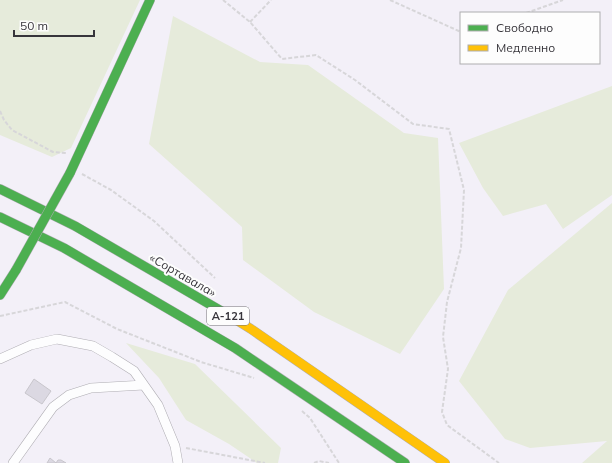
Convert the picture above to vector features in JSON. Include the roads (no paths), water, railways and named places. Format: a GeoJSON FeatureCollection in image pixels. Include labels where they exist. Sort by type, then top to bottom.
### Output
{"type":"FeatureCollection","features":[{"type":"Feature","properties":{"kind":"main road"},"geometry":{"type":"LineString","coordinates":[[0,295],[16,270],[70,173],[150,0]]}},
{"type":"Feature","properties":{"kind":"main road","name":"«Сортавала»"},"geometry":{"type":"LineString","coordinates":[[0,189],[76,226],[251,329],[445,463]]}},
{"type":"Feature","properties":{"kind":"main road","name":"А-121"},"geometry":{"type":"LineString","coordinates":[[0,217],[64,248],[235,348],[405,463]]}},
{"type":"Feature","properties":{"kind":"street"},"geometry":{"type":"LineString","coordinates":[[0,359],[31,345],[57,338],[93,346],[134,372],[144,385],[158,405],[175,446],[178,463]]}},
{"type":"Feature","properties":{"kind":"street"},"geometry":{"type":"LineString","coordinates":[[13,463],[53,407],[69,395],[91,388],[144,385]]}}]}
